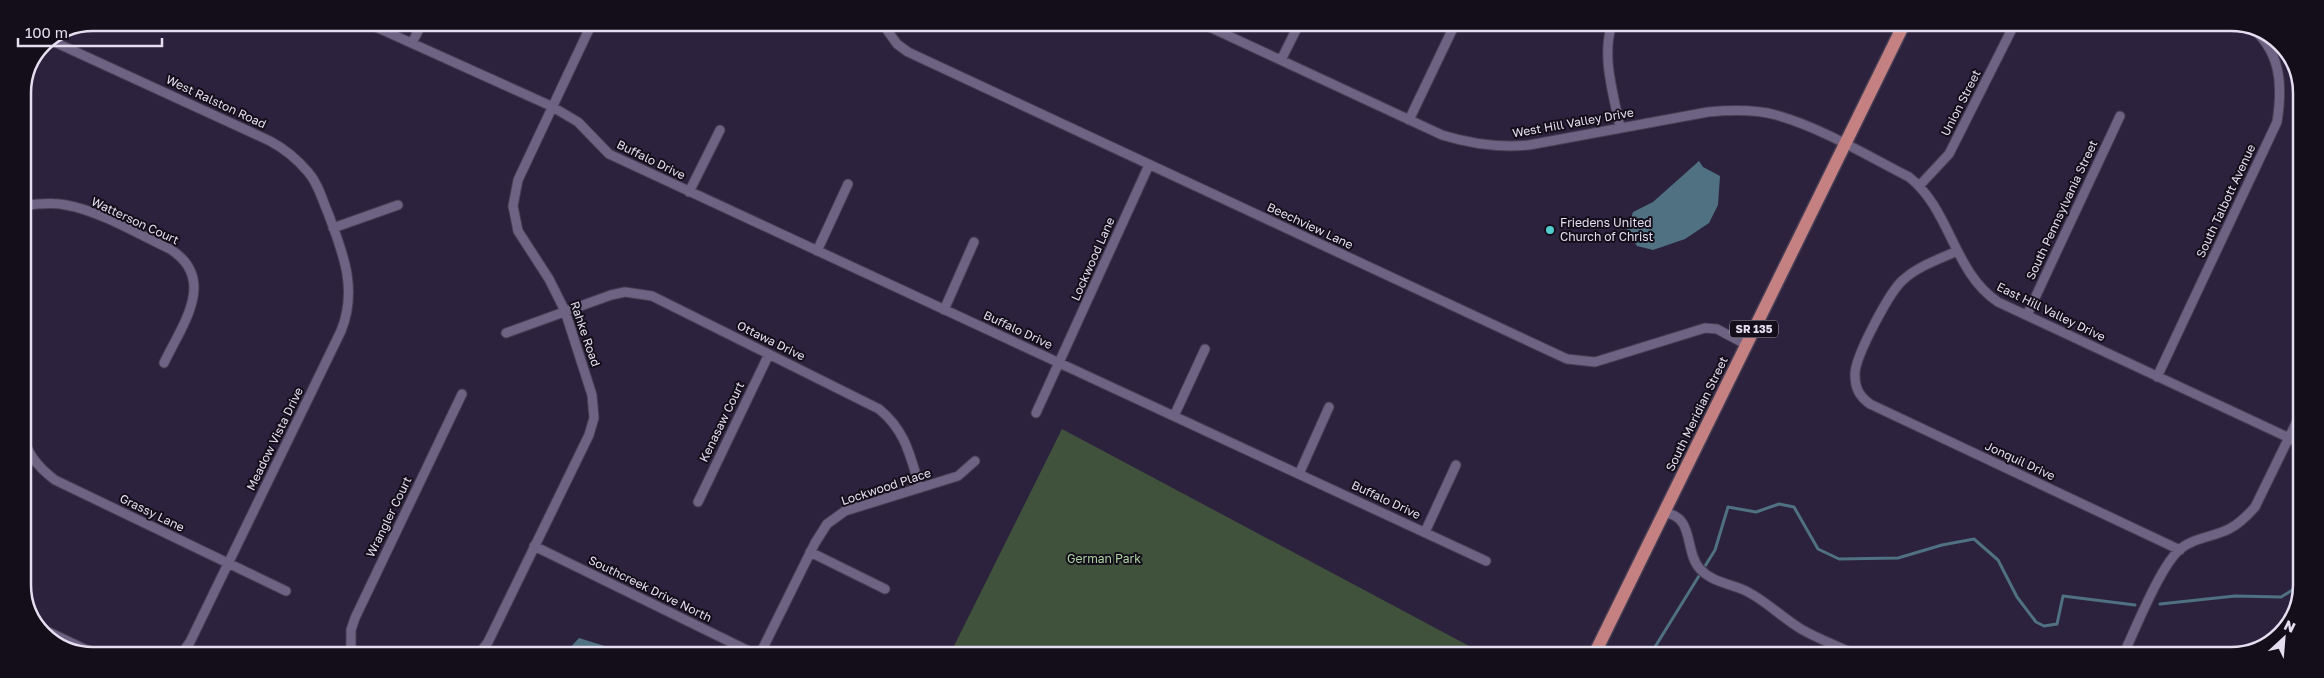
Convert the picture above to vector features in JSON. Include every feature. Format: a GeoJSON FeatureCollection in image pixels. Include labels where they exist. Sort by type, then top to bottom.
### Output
{"type":"FeatureCollection","features":[{"type":"Feature","properties":{"kind":"main road","name":"South Meridian Street"},"geometry":{"type":"LineString","coordinates":[[1598,647],[1901,31]]}},
{"type":"Feature","properties":{"kind":"street","name":"Buffalo Drive"},"geometry":{"type":"LineString","coordinates":[[386,31],[551,106],[578,122],[609,154],[1486,560]]}},
{"type":"Feature","properties":{"kind":"street"},"geometry":{"type":"LineString","coordinates":[[412,43],[418,31]]}},
{"type":"Feature","properties":{"kind":"street","name":"Rahke Road"},"geometry":{"type":"LineString","coordinates":[[484,647],[488,642],[589,435],[594,418],[592,395],[565,311],[549,279],[518,231],[513,206],[518,180],[551,106],[588,31]]}},
{"type":"Feature","properties":{"kind":"street","name":"Beechview Lane"},"geometry":{"type":"LineString","coordinates":[[888,31],[897,44],[908,52],[1567,359],[1587,363],[1595,362],[1705,328],[1717,329],[1746,345]]}},
{"type":"Feature","properties":{"kind":"street","name":"West Hill Valley Drive"},"geometry":{"type":"LineString","coordinates":[[1218,31],[1408,120],[1442,135],[1467,143],[1502,147],[1529,146],[1708,112],[1734,110],[1775,115],[1845,145]]}},
{"type":"Feature","properties":{"kind":"street"},"geometry":{"type":"LineString","coordinates":[[1281,60],[1296,31]]}},
{"type":"Feature","properties":{"kind":"street"},"geometry":{"type":"LineString","coordinates":[[1408,120],[1452,31]]}},
{"type":"Feature","properties":{"kind":"street"},"geometry":{"type":"LineString","coordinates":[[1610,31],[1607,54],[1620,128]]}},
{"type":"Feature","properties":{"kind":"street","name":"Union Street"},"geometry":{"type":"LineString","coordinates":[[1920,185],[1949,154],[2011,31]]}},
{"type":"Feature","properties":{"kind":"street","name":"South Talbott Avenue"},"geometry":{"type":"LineString","coordinates":[[2157,377],[2277,122],[2281,95],[2280,77],[2273,55],[2262,40]]}},
{"type":"Feature","properties":{"kind":"street","name":"West Ralston Road"},"geometry":{"type":"LineString","coordinates":[[57,43],[286,150],[311,176],[334,228]]}},
{"type":"Feature","properties":{"kind":"street","name":"South Pennsylvania Street"},"geometry":{"type":"LineString","coordinates":[[2026,315],[2120,116]]}},
{"type":"Feature","properties":{"kind":"street"},"geometry":{"type":"LineString","coordinates":[[689,192],[720,130]]}},
{"type":"Feature","properties":{"kind":"street","name":"East Hill Valley Drive"},"geometry":{"type":"LineString","coordinates":[[1845,145],[1909,177],[1920,185],[1936,206],[1957,251],[1971,276],[1984,293],[1998,302],[2293,440]]}},
{"type":"Feature","properties":{"kind":"street","name":"Lockwood Lane"},"geometry":{"type":"LineString","coordinates":[[1036,413],[1149,165]]}},
{"type":"Feature","properties":{"kind":"street"},"geometry":{"type":"LineString","coordinates":[[817,251],[848,184]]}},
{"type":"Feature","properties":{"kind":"street","name":"Watterson Court"},"geometry":{"type":"LineString","coordinates":[[31,204],[65,204],[90,212],[170,249],[182,257],[193,272],[196,286],[192,304],[164,363]]}},
{"type":"Feature","properties":{"kind":"street"},"geometry":{"type":"LineString","coordinates":[[334,228],[398,204]]}},
{"type":"Feature","properties":{"kind":"street","name":"Meadow Vista Drive"},"geometry":{"type":"LineString","coordinates":[[186,647],[229,563],[344,322],[348,304],[349,281],[344,254],[334,228]]}},
{"type":"Feature","properties":{"kind":"street"},"geometry":{"type":"LineString","coordinates":[[944,310],[974,242]]}},
{"type":"Feature","properties":{"kind":"street","name":"Jonquil Drive"},"geometry":{"type":"LineString","coordinates":[[1957,251],[1914,272],[1902,280],[1891,294],[1859,357],[1855,372],[1856,388],[1862,397],[1870,404],[2180,550]]}},
{"type":"Feature","properties":{"kind":"street","name":"Ottawa Drive"},"geometry":{"type":"LineString","coordinates":[[506,333],[611,295],[624,292],[639,292],[652,296],[879,409],[893,420],[907,443],[920,488]]}},
{"type":"Feature","properties":{"kind":"street"},"geometry":{"type":"LineString","coordinates":[[1174,416],[1205,349]]}},
{"type":"Feature","properties":{"kind":"street","name":"Kenasaw Court"},"geometry":{"type":"LineString","coordinates":[[698,502],[769,354]]}},
{"type":"Feature","properties":{"kind":"street","name":"Wrangler Court"},"geometry":{"type":"LineString","coordinates":[[350,647],[351,630],[355,618],[462,394]]}},
{"type":"Feature","properties":{"kind":"street"},"geometry":{"type":"LineString","coordinates":[[1299,474],[1329,407]]}},
{"type":"Feature","properties":{"kind":"street"},"geometry":{"type":"LineString","coordinates":[[2128,647],[2166,566],[2180,550],[2193,542],[2229,529],[2246,517],[2254,507],[2293,428]]}},
{"type":"Feature","properties":{"kind":"street","name":"Grassy Lane"},"geometry":{"type":"LineString","coordinates":[[31,454],[35,462],[55,480],[286,590]]}},
{"type":"Feature","properties":{"kind":"street","name":"Lockwood Place"},"geometry":{"type":"LineString","coordinates":[[763,647],[810,552],[827,524],[845,511],[958,476],[976,461]]}},
{"type":"Feature","properties":{"kind":"street"},"geometry":{"type":"LineString","coordinates":[[1424,532],[1456,465]]}},
{"type":"Feature","properties":{"kind":"street"},"geometry":{"type":"LineString","coordinates":[[1664,513],[1675,516],[1684,525],[1692,554],[1704,573],[1745,590],[1801,629],[1839,647]]}},
{"type":"Feature","properties":{"kind":"street","name":"Southcreek Drive North"},"geometry":{"type":"LineString","coordinates":[[534,546],[740,647]]}},
{"type":"Feature","properties":{"kind":"street"},"geometry":{"type":"LineString","coordinates":[[810,552],[885,589]]}},
{"type":"Feature","properties":{"kind":"green space","name":"German Park"},"geometry":{"type":"Polygon","coordinates":[[[1062,429],[1471,647],[953,647],[1062,429]]]}},
{"type":"Feature","properties":{"kind":"water"},"geometry":{"type":"Polygon","coordinates":[[[1699,161],[1703,167],[1720,176],[1718,205],[1709,223],[1685,239],[1653,250],[1637,246],[1627,230],[1633,212],[1653,202],[1699,161]]]}},
{"type":"Feature","properties":{"kind":"water"},"geometry":{"type":"Polygon","coordinates":[[[579,638],[608,647],[571,647],[579,638]]]}},
{"type":"Feature","properties":{"kind":"waterway"},"geometry":{"type":"LineString","coordinates":[[1655,647],[1715,550],[1728,507],[1756,512],[1779,504],[1794,507],[1818,549],[1839,559],[1898,558],[1942,545],[1974,539],[1998,560],[2017,597],[2036,622],[2044,626],[2057,624],[2063,596],[2135,605]]}},
{"type":"Feature","properties":{"kind":"waterway"},"geometry":{"type":"LineString","coordinates":[[2160,604],[2235,596],[2281,597],[2292,590]]}},
{"type":"Feature","properties":{"kind":"place","name":"Friedens United Church of Christ"},"geometry":{"type":"Point","coordinates":[1550,230]}}]}
